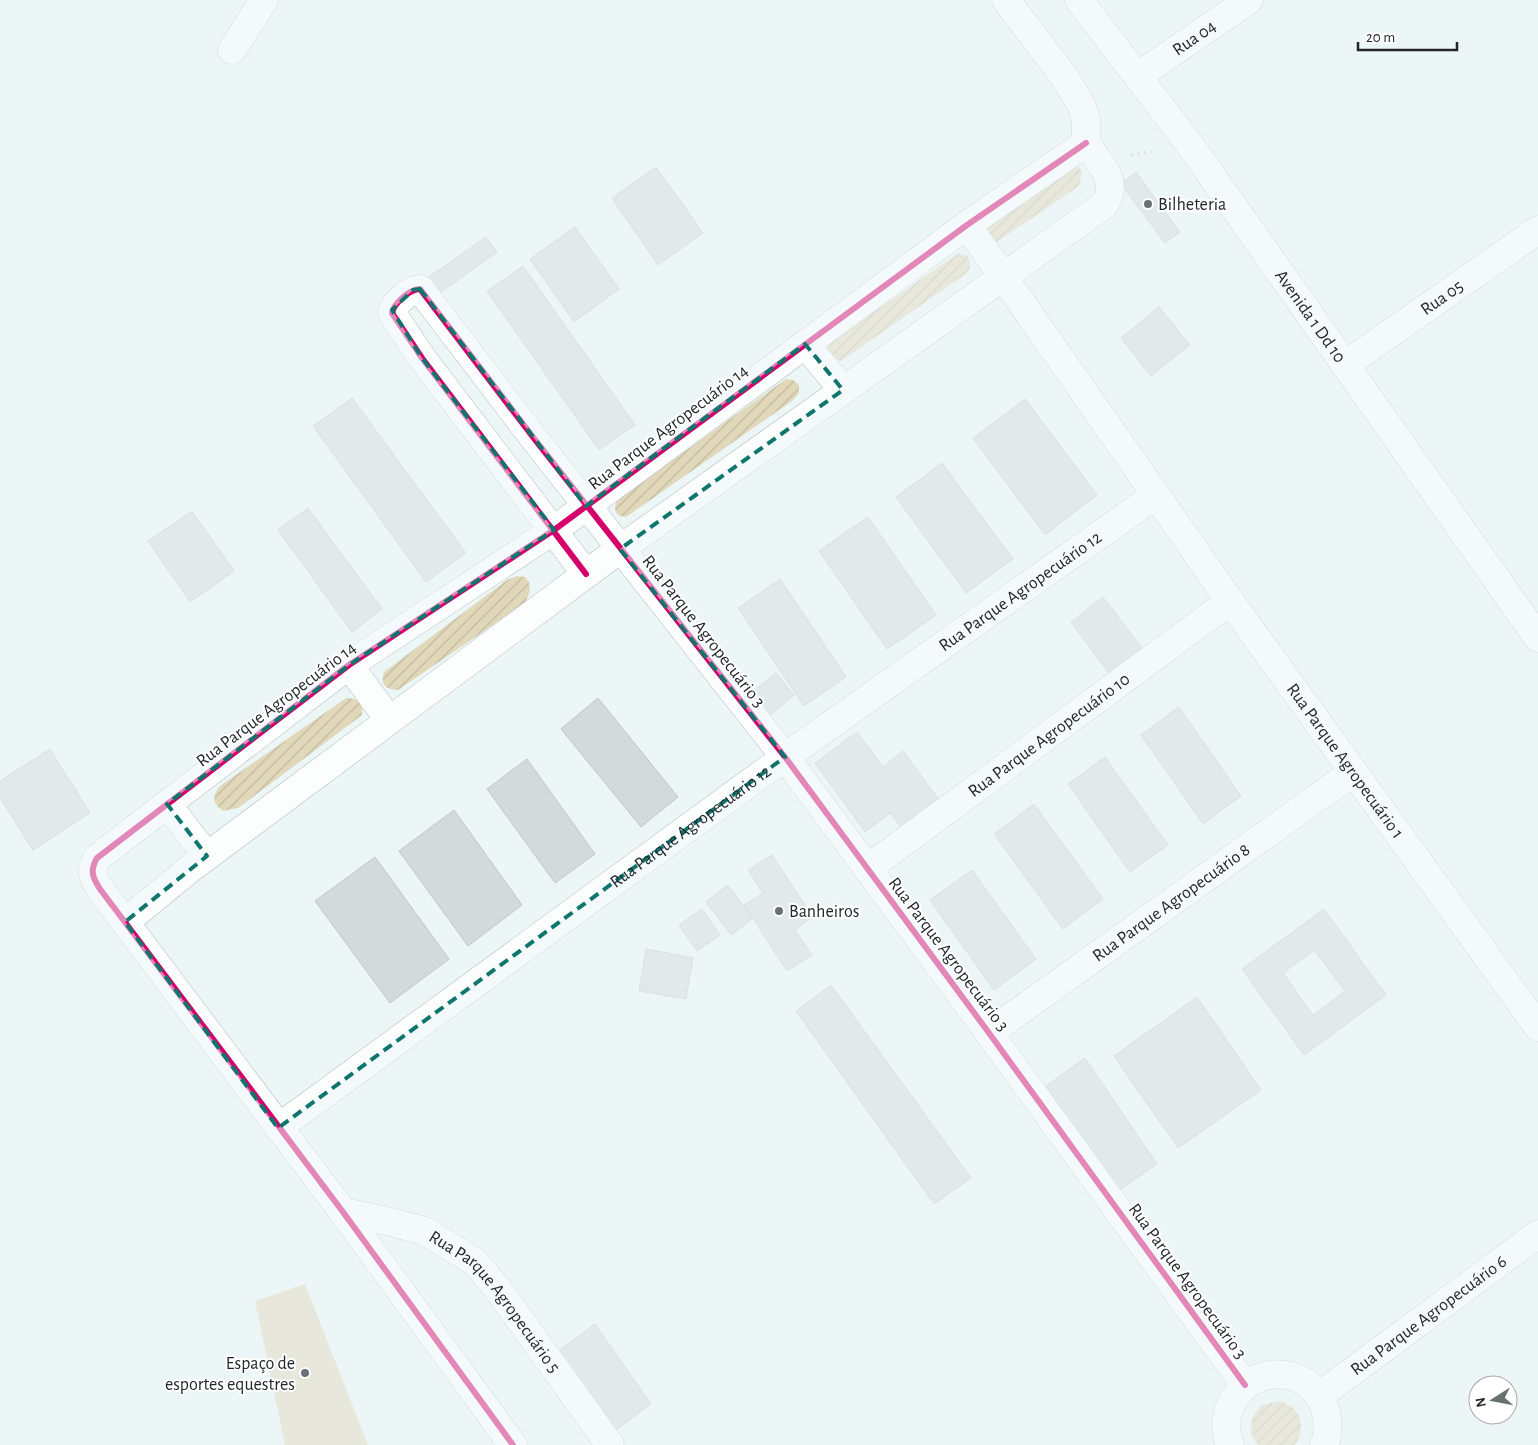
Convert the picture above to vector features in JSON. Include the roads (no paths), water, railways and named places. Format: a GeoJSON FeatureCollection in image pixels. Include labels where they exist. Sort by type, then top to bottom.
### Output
{"type":"FeatureCollection","features":[{"type":"Feature","properties":{"kind":"street"},"geometry":{"type":"LineString","coordinates":[[232,50],[264,0]]}},
{"type":"Feature","properties":{"kind":"street"},"geometry":{"type":"LineString","coordinates":[[513,1445],[343,1212],[125,922],[207,856],[620,548],[1104,205],[1110,191],[1108,179],[1103,166],[1086,143],[1086,121],[1082,106],[1066,78],[1006,0]]}},
{"type":"Feature","properties":{"kind":"street","name":"Avenida 1 Dd 10"},"geometry":{"type":"LineString","coordinates":[[1079,0],[1190,145],[1538,638]]}},
{"type":"Feature","properties":{"kind":"street","name":"Rua 04"},"geometry":{"type":"LineString","coordinates":[[1138,76],[1249,0]]}},
{"type":"Feature","properties":{"kind":"street","name":"Rua Parque Agropecuário 14"},"geometry":{"type":"LineString","coordinates":[[125,922],[97,884],[92,874],[92,867],[97,858],[349,665],[554,530],[966,225],[1086,143]]}},
{"type":"Feature","properties":{"kind":"street","name":"Rua Parque Agropecuário 1"},"geometry":{"type":"LineString","coordinates":[[966,225],[1230,601],[1538,1027]]}},
{"type":"Feature","properties":{"kind":"street","name":"Rua 05"},"geometry":{"type":"LineString","coordinates":[[1345,365],[1538,230]]}},
{"type":"Feature","properties":{"kind":"street","name":"Rua Parque Agropecuário 3"},"geometry":{"type":"LineString","coordinates":[[460,406],[422,358],[392,313],[393,307],[414,289],[420,289],[586,506],[785,757],[1245,1385]]}},
{"type":"Feature","properties":{"kind":"street"},"geometry":{"type":"LineString","coordinates":[[805,344],[843,390]]}},
{"type":"Feature","properties":{"kind":"street"},"geometry":{"type":"LineString","coordinates":[[491,380],[460,406],[586,574]]}},
{"type":"Feature","properties":{"kind":"street","name":"Rua Parque Agropecuário 12"},"geometry":{"type":"LineString","coordinates":[[278,1128],[785,757],[1156,495]]}},
{"type":"Feature","properties":{"kind":"street","name":"Rua Parque Agropecuário 10"},"geometry":{"type":"LineString","coordinates":[[867,869],[1230,601]]}},
{"type":"Feature","properties":{"kind":"street"},"geometry":{"type":"LineString","coordinates":[[349,665],[389,720]]}},
{"type":"Feature","properties":{"kind":"street","name":"Rua Parque Agropecuário 8"},"geometry":{"type":"LineString","coordinates":[[989,1033],[1353,772]]}},
{"type":"Feature","properties":{"kind":"street"},"geometry":{"type":"LineString","coordinates":[[167,804],[207,856]]}},
{"type":"Feature","properties":{"kind":"street","name":"Rua Parque Agropecuário 5"},"geometry":{"type":"LineString","coordinates":[[343,1212],[425,1231],[475,1262],[497,1288],[610,1445]]}},
{"type":"Feature","properties":{"kind":"street","name":"Rua Parque Agropecuário 6"},"geometry":{"type":"LineString","coordinates":[[1320,1396],[1538,1234]]}},
{"type":"Feature","properties":{"kind":"street"},"geometry":{"type":"LineString","coordinates":[[1230,1445],[1226,1427],[1228,1411],[1234,1397],[1245,1385],[1259,1376],[1276,1373],[1293,1376],[1308,1384],[1320,1396],[1326,1410],[1328,1426],[1324,1445]]}},
{"type":"Feature","properties":{"kind":"place","name":"Bilheteria"},"geometry":{"type":"Point","coordinates":[1148,204]}},
{"type":"Feature","properties":{"kind":"place","name":"Banheiros"},"geometry":{"type":"Point","coordinates":[779,911]}},
{"type":"Feature","properties":{"kind":"place","name":"Espaço de esportes equestres"},"geometry":{"type":"Point","coordinates":[305,1373]}}]}
